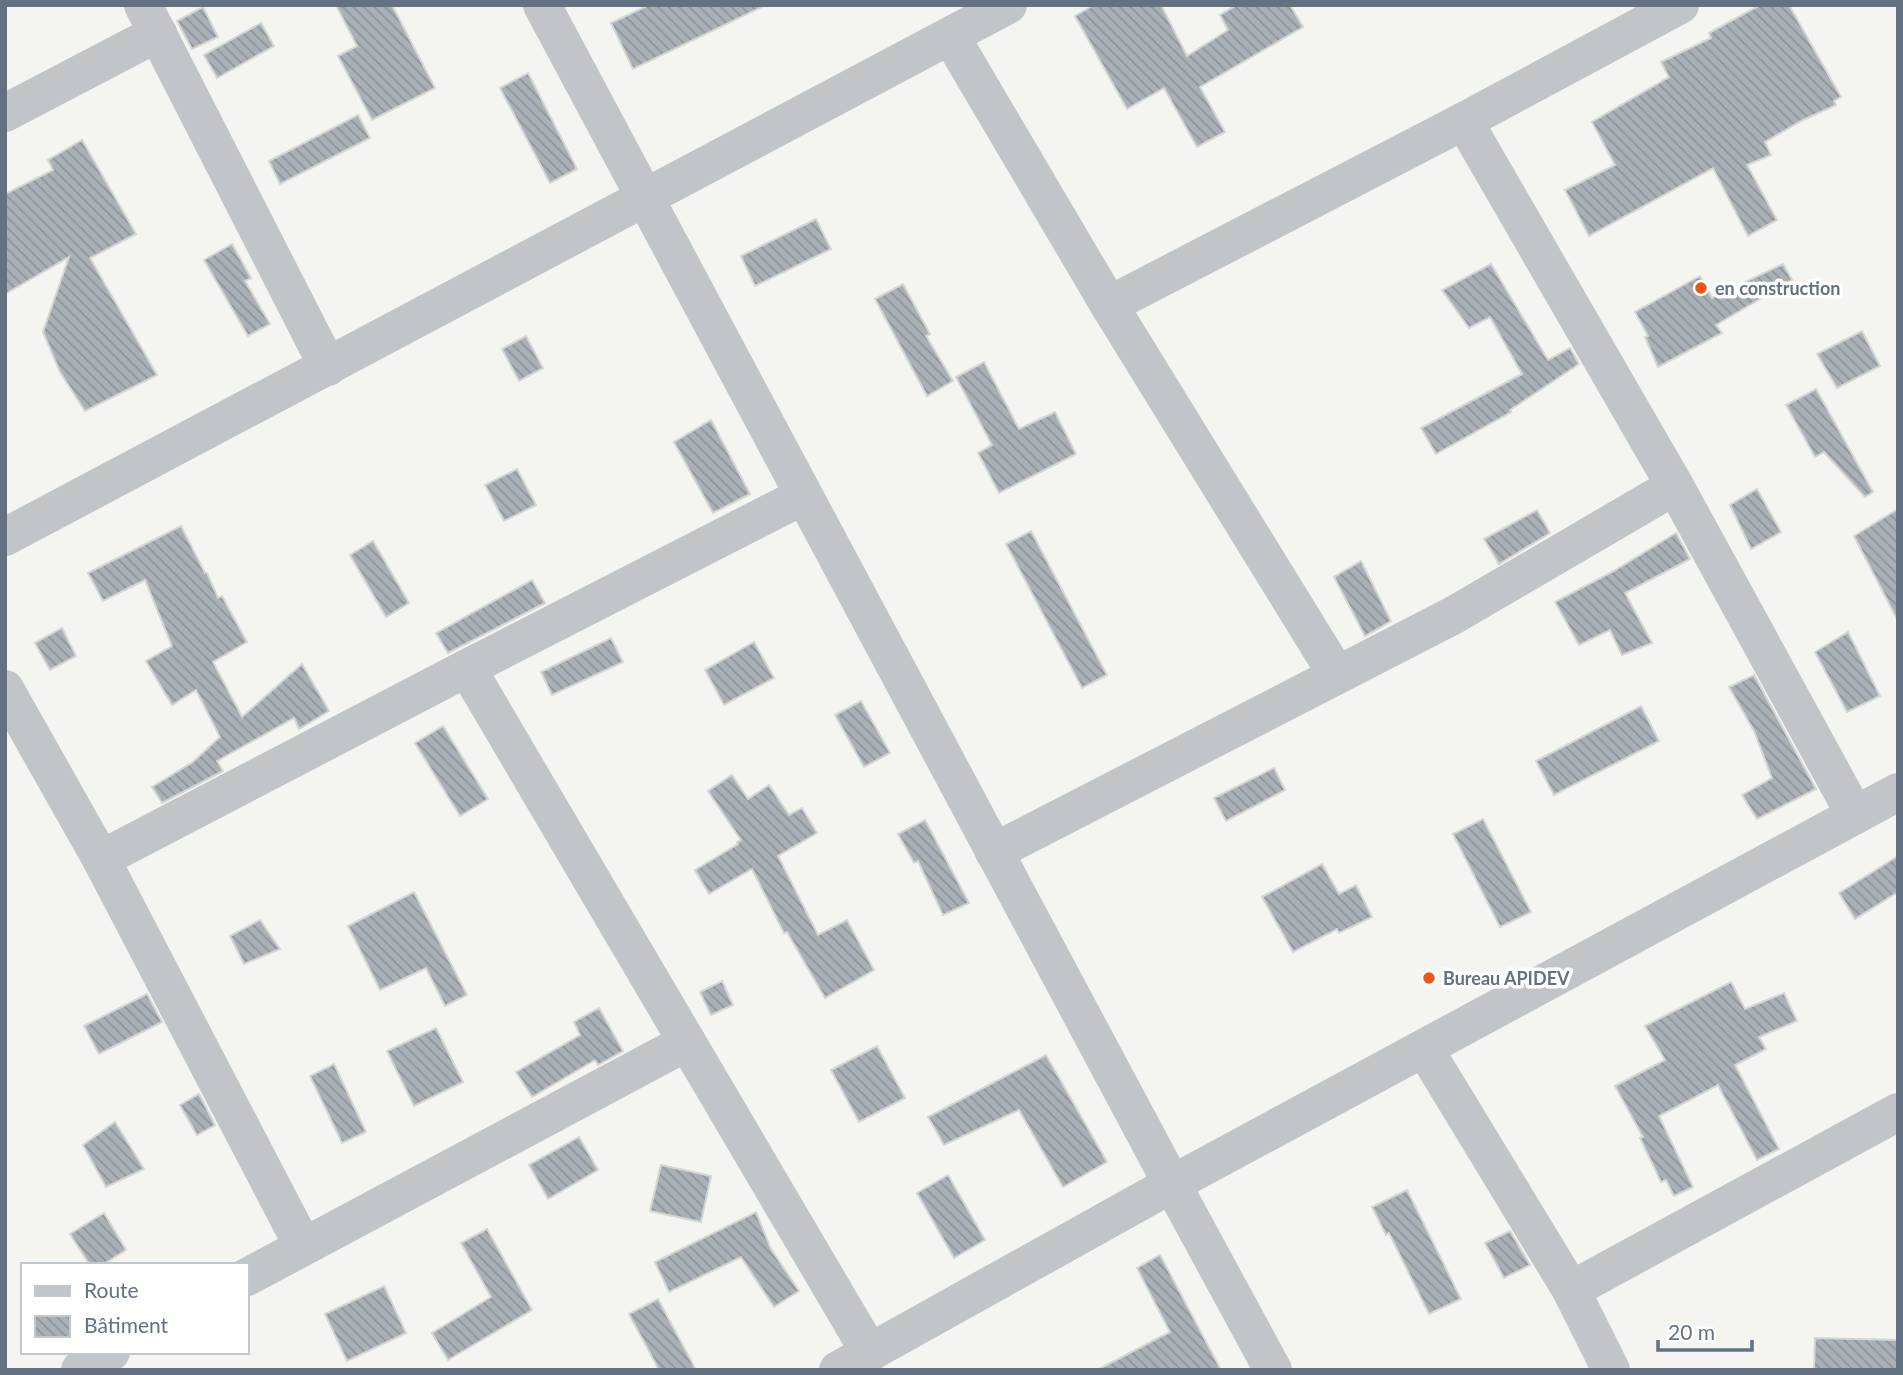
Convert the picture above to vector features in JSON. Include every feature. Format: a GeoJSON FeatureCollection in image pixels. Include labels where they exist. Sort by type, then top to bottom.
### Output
{"type":"FeatureCollection","features":[{"type":"Feature","properties":{"kind":"street"},"geometry":{"type":"LineString","coordinates":[[542,5],[1273,1370]]}},
{"type":"Feature","properties":{"kind":"street"},"geometry":{"type":"LineString","coordinates":[[5,537],[1008,5]]}},
{"type":"Feature","properties":{"kind":"street"},"geometry":{"type":"LineString","coordinates":[[1109,305],[1464,121],[1680,5]]}},
{"type":"Feature","properties":{"kind":"street"},"geometry":{"type":"LineString","coordinates":[[5,113],[150,19],[328,367]]}},
{"type":"Feature","properties":{"kind":"street"},"geometry":{"type":"LineString","coordinates":[[951,37],[1109,305],[1337,675]]}},
{"type":"Feature","properties":{"kind":"street"},"geometry":{"type":"LineString","coordinates":[[1464,121],[1675,486],[1855,815]]}},
{"type":"Feature","properties":{"kind":"street"},"geometry":{"type":"LineString","coordinates":[[994,852],[1454,615],[1675,486]]}},
{"type":"Feature","properties":{"kind":"street"},"geometry":{"type":"LineString","coordinates":[[101,859],[803,496]]}},
{"type":"Feature","properties":{"kind":"street"},"geometry":{"type":"LineString","coordinates":[[467,668],[687,1042],[854,1362],[1172,1184],[1898,792]]}},
{"type":"Feature","properties":{"kind":"street"},"geometry":{"type":"LineString","coordinates":[[5,689],[101,859],[303,1246]]}},
{"type":"Feature","properties":{"kind":"street"},"geometry":{"type":"LineString","coordinates":[[248,1276],[687,1042]]}},
{"type":"Feature","properties":{"kind":"street"},"geometry":{"type":"LineString","coordinates":[[1424,1048],[1571,1290],[1611,1370]]}},
{"type":"Feature","properties":{"kind":"street"},"geometry":{"type":"LineString","coordinates":[[1571,1290],[1898,1112]]}},
{"type":"Feature","properties":{"kind":"street"},"geometry":{"type":"LineString","coordinates":[[80,1370],[108,1354]]}},
{"type":"Feature","properties":{"kind":"building"},"geometry":{"type":"Polygon","coordinates":[[[336,5],[392,5],[435,88],[372,120],[338,56],[357,46],[336,5]]]}},
{"type":"Feature","properties":{"kind":"building"},"geometry":{"type":"Polygon","coordinates":[[[649,5],[766,5],[633,69],[611,23],[649,5]]]}},
{"type":"Feature","properties":{"kind":"building"},"geometry":{"type":"Polygon","coordinates":[[[1094,5],[1161,5],[1187,56],[1228,30],[1220,15],[1237,5],[1290,5],[1303,27],[1200,87],[1225,132],[1197,147],[1164,88],[1127,109],[1075,16],[1094,5]]]}},
{"type":"Feature","properties":{"kind":"building"},"geometry":{"type":"Polygon","coordinates":[[[1760,5],[1789,5],[1841,97],[1834,101],[1836,105],[1765,142],[1771,155],[1747,165],[1777,220],[1748,236],[1713,168],[1589,236],[1565,190],[1615,165],[1592,122],[1669,77],[1661,62],[1711,38],[1709,33],[1760,5]]]}},
{"type":"Feature","properties":{"kind":"building"},"geometry":{"type":"Polygon","coordinates":[[[203,7],[218,37],[192,49],[177,21],[203,7]]]}},
{"type":"Feature","properties":{"kind":"building"},"geometry":{"type":"Polygon","coordinates":[[[261,23],[274,46],[217,78],[204,55],[261,23]]]}},
{"type":"Feature","properties":{"kind":"building"},"geometry":{"type":"Polygon","coordinates":[[[528,73],[577,169],[550,183],[500,88],[528,73]]]}},
{"type":"Feature","properties":{"kind":"building"},"geometry":{"type":"Polygon","coordinates":[[[358,115],[370,138],[280,184],[269,161],[358,115]]]}},
{"type":"Feature","properties":{"kind":"building"},"geometry":{"type":"Polygon","coordinates":[[[82,140],[136,234],[90,258],[157,375],[85,411],[60,372],[43,332],[69,257],[5,294],[5,194],[53,170],[48,160],[82,140]]]}},
{"type":"Feature","properties":{"kind":"building"},"geometry":{"type":"Polygon","coordinates":[[[816,219],[831,249],[755,286],[741,256],[816,219]]]}},
{"type":"Feature","properties":{"kind":"building"},"geometry":{"type":"Polygon","coordinates":[[[232,244],[251,278],[245,281],[270,324],[248,336],[204,260],[232,244]]]}},
{"type":"Feature","properties":{"kind":"building"},"geometry":{"type":"Polygon","coordinates":[[[1491,264],[1548,360],[1570,348],[1579,364],[1510,410],[1511,412],[1436,454],[1421,428],[1522,374],[1490,317],[1469,328],[1442,290],[1491,264]]]}},
{"type":"Feature","properties":{"kind":"building"},"geometry":{"type":"Polygon","coordinates":[[[1783,264],[1792,280],[1716,325],[1722,333],[1658,367],[1645,337],[1648,336],[1635,312],[1700,276],[1712,298],[1783,264]]]}},
{"type":"Feature","properties":{"kind":"building"},"geometry":{"type":"Polygon","coordinates":[[[903,284],[930,334],[926,336],[953,381],[927,396],[875,299],[903,284]]]}},
{"type":"Feature","properties":{"kind":"building"},"geometry":{"type":"Polygon","coordinates":[[[1862,331],[1880,366],[1837,388],[1817,354],[1862,331]]]}},
{"type":"Feature","properties":{"kind":"building"},"geometry":{"type":"Polygon","coordinates":[[[526,336],[543,368],[519,381],[502,349],[526,336]]]}},
{"type":"Feature","properties":{"kind":"building"},"geometry":{"type":"Polygon","coordinates":[[[984,362],[1019,429],[1055,412],[1076,454],[999,493],[978,453],[992,445],[956,377],[984,362]]]}},
{"type":"Feature","properties":{"kind":"building"},"geometry":{"type":"Polygon","coordinates":[[[1816,389],[1873,492],[1865,497],[1824,452],[1815,457],[1786,405],[1816,389]]]}},
{"type":"Feature","properties":{"kind":"building"},"geometry":{"type":"Polygon","coordinates":[[[711,420],[750,494],[713,513],[674,442],[711,420]]]}},
{"type":"Feature","properties":{"kind":"building"},"geometry":{"type":"Polygon","coordinates":[[[517,469],[536,505],[504,521],[485,485],[517,469]]]}},
{"type":"Feature","properties":{"kind":"building"},"geometry":{"type":"Polygon","coordinates":[[[1757,489],[1781,532],[1751,549],[1730,505],[1757,489]]]}},
{"type":"Feature","properties":{"kind":"building"},"geometry":{"type":"Polygon","coordinates":[[[1898,509],[1898,621],[1854,536],[1898,509]]]}},
{"type":"Feature","properties":{"kind":"building"},"geometry":{"type":"Polygon","coordinates":[[[1537,510],[1550,533],[1499,564],[1484,539],[1537,510]]]}},
{"type":"Feature","properties":{"kind":"building"},"geometry":{"type":"Polygon","coordinates":[[[181,526],[218,598],[222,596],[247,642],[213,662],[242,717],[302,664],[329,711],[299,729],[294,718],[217,761],[223,771],[162,803],[152,787],[193,762],[220,737],[196,690],[172,705],[146,661],[172,646],[145,580],[103,601],[88,573],[181,526]]]}},
{"type":"Feature","properties":{"kind":"building"},"geometry":{"type":"Polygon","coordinates":[[[1031,531],[1107,675],[1082,688],[1006,544],[1031,531]]]}},
{"type":"Feature","properties":{"kind":"building"},"geometry":{"type":"Polygon","coordinates":[[[1676,533],[1690,559],[1625,593],[1652,643],[1622,655],[1610,630],[1579,645],[1555,602],[1614,571],[1676,533]]]}},
{"type":"Feature","properties":{"kind":"building"},"geometry":{"type":"Polygon","coordinates":[[[373,541],[409,603],[386,617],[350,555],[373,541]]]}},
{"type":"Feature","properties":{"kind":"building"},"geometry":{"type":"Polygon","coordinates":[[[1361,561],[1391,621],[1365,636],[1334,577],[1361,561]]]}},
{"type":"Feature","properties":{"kind":"building"},"geometry":{"type":"Polygon","coordinates":[[[532,580],[545,603],[448,653],[436,633],[532,580]]]}},
{"type":"Feature","properties":{"kind":"building"},"geometry":{"type":"Polygon","coordinates":[[[62,628],[76,656],[50,670],[35,643],[62,628]]]}},
{"type":"Feature","properties":{"kind":"building"},"geometry":{"type":"Polygon","coordinates":[[[1848,632],[1880,696],[1847,712],[1815,652],[1848,632]]]}},
{"type":"Feature","properties":{"kind":"building"},"geometry":{"type":"Polygon","coordinates":[[[611,638],[623,662],[552,695],[541,672],[611,638]]]}},
{"type":"Feature","properties":{"kind":"building"},"geometry":{"type":"Polygon","coordinates":[[[754,642],[774,678],[724,705],[705,670],[754,642]]]}},
{"type":"Feature","properties":{"kind":"building"},"geometry":{"type":"Polygon","coordinates":[[[1754,675],[1816,789],[1757,819],[1742,795],[1772,778],[1754,731],[1729,687],[1754,675]]]}},
{"type":"Feature","properties":{"kind":"building"},"geometry":{"type":"Polygon","coordinates":[[[861,701],[890,753],[864,767],[835,715],[861,701]]]}},
{"type":"Feature","properties":{"kind":"building"},"geometry":{"type":"Polygon","coordinates":[[[1641,706],[1659,741],[1554,795],[1536,761],[1641,706]]]}},
{"type":"Feature","properties":{"kind":"building"},"geometry":{"type":"Polygon","coordinates":[[[443,726],[488,799],[460,816],[415,743],[443,726]]]}},
{"type":"Feature","properties":{"kind":"building"},"geometry":{"type":"Polygon","coordinates":[[[1274,768],[1285,790],[1226,821],[1214,798],[1274,768]]]}},
{"type":"Feature","properties":{"kind":"building"},"geometry":{"type":"Polygon","coordinates":[[[732,775],[748,799],[769,785],[789,815],[802,808],[817,833],[778,856],[818,935],[847,920],[874,970],[825,998],[787,932],[784,933],[752,869],[709,894],[695,870],[741,840],[708,791],[732,775]]]}},
{"type":"Feature","properties":{"kind":"building"},"geometry":{"type":"Polygon","coordinates":[[[1483,819],[1531,912],[1500,927],[1453,834],[1483,819]]]}},
{"type":"Feature","properties":{"kind":"building"},"geometry":{"type":"Polygon","coordinates":[[[925,820],[969,903],[943,915],[918,861],[914,863],[898,834],[925,820]]]}},
{"type":"Feature","properties":{"kind":"building"},"geometry":{"type":"Polygon","coordinates":[[[1898,856],[1898,892],[1855,919],[1839,893],[1898,856]]]}},
{"type":"Feature","properties":{"kind":"building"},"geometry":{"type":"Polygon","coordinates":[[[1322,864],[1339,894],[1356,885],[1372,917],[1339,933],[1337,929],[1293,952],[1262,897],[1322,864]]]}},
{"type":"Feature","properties":{"kind":"building"},"geometry":{"type":"Polygon","coordinates":[[[414,892],[467,995],[445,1006],[426,968],[380,990],[348,926],[414,892]]]}},
{"type":"Feature","properties":{"kind":"building"},"geometry":{"type":"Polygon","coordinates":[[[260,920],[280,949],[244,964],[230,936],[260,920]]]}},
{"type":"Feature","properties":{"kind":"building"},"geometry":{"type":"Polygon","coordinates":[[[722,981],[733,1005],[711,1015],[700,992],[722,981]]]}},
{"type":"Feature","properties":{"kind":"building"},"geometry":{"type":"Polygon","coordinates":[[[1731,982],[1745,1009],[1784,993],[1797,1021],[1759,1037],[1766,1049],[1735,1065],[1779,1149],[1757,1160],[1718,1085],[1659,1116],[1693,1187],[1674,1196],[1666,1180],[1661,1182],[1640,1138],[1643,1137],[1615,1086],[1665,1060],[1645,1026],[1731,982]]]}},
{"type":"Feature","properties":{"kind":"building"},"geometry":{"type":"Polygon","coordinates":[[[147,994],[162,1022],[99,1054],[84,1026],[147,994]]]}},
{"type":"Feature","properties":{"kind":"building"},"geometry":{"type":"Polygon","coordinates":[[[599,1008],[623,1051],[598,1065],[595,1060],[532,1097],[516,1072],[580,1035],[574,1022],[599,1008]]]}},
{"type":"Feature","properties":{"kind":"building"},"geometry":{"type":"Polygon","coordinates":[[[436,1028],[463,1082],[414,1106],[387,1051],[436,1028]]]}},
{"type":"Feature","properties":{"kind":"building"},"geometry":{"type":"Polygon","coordinates":[[[877,1046],[905,1098],[859,1122],[831,1070],[877,1046]]]}},
{"type":"Feature","properties":{"kind":"building"},"geometry":{"type":"Polygon","coordinates":[[[1046,1055],[1107,1162],[1063,1187],[1019,1110],[944,1145],[928,1117],[1046,1055]]]}},
{"type":"Feature","properties":{"kind":"building"},"geometry":{"type":"Polygon","coordinates":[[[334,1064],[366,1132],[342,1143],[310,1076],[334,1064]]]}},
{"type":"Feature","properties":{"kind":"building"},"geometry":{"type":"Polygon","coordinates":[[[199,1094],[215,1125],[197,1135],[180,1105],[199,1094]]]}},
{"type":"Feature","properties":{"kind":"building"},"geometry":{"type":"Polygon","coordinates":[[[115,1122],[144,1169],[106,1187],[83,1145],[115,1122]]]}},
{"type":"Feature","properties":{"kind":"building"},"geometry":{"type":"Polygon","coordinates":[[[579,1137],[598,1170],[548,1199],[529,1165],[579,1137]]]}},
{"type":"Feature","properties":{"kind":"building"},"geometry":{"type":"Polygon","coordinates":[[[661,1165],[711,1176],[701,1222],[650,1211],[661,1165]]]}},
{"type":"Feature","properties":{"kind":"building"},"geometry":{"type":"Polygon","coordinates":[[[948,1175],[985,1240],[954,1258],[917,1193],[948,1175]]]}},
{"type":"Feature","properties":{"kind":"building"},"geometry":{"type":"Polygon","coordinates":[[[1407,1190],[1461,1299],[1429,1314],[1389,1233],[1386,1235],[1372,1207],[1407,1190]]]}},
{"type":"Feature","properties":{"kind":"building"},"geometry":{"type":"Polygon","coordinates":[[[756,1212],[771,1249],[799,1291],[774,1307],[741,1257],[669,1292],[655,1262],[756,1212]]]}},
{"type":"Feature","properties":{"kind":"building"},"geometry":{"type":"Polygon","coordinates":[[[104,1213],[126,1250],[105,1263],[89,1263],[70,1234],[104,1213]]]}},
{"type":"Feature","properties":{"kind":"building"},"geometry":{"type":"Polygon","coordinates":[[[487,1229],[532,1310],[448,1360],[432,1333],[491,1297],[461,1243],[487,1229]]]}},
{"type":"Feature","properties":{"kind":"building"},"geometry":{"type":"Polygon","coordinates":[[[1510,1231],[1530,1265],[1504,1278],[1485,1243],[1510,1231]]]}},
{"type":"Feature","properties":{"kind":"building"},"geometry":{"type":"Polygon","coordinates":[[[1160,1255],[1221,1370],[1097,1370],[1170,1332],[1137,1268],[1160,1255]]]}},
{"type":"Feature","properties":{"kind":"building"},"geometry":{"type":"Polygon","coordinates":[[[384,1286],[406,1333],[347,1361],[325,1314],[384,1286]]]}},
{"type":"Feature","properties":{"kind":"building"},"geometry":{"type":"Polygon","coordinates":[[[658,1299],[696,1370],[659,1370],[629,1314],[658,1299]]]}},
{"type":"Feature","properties":{"kind":"building"},"geometry":{"type":"Polygon","coordinates":[[[1815,1338],[1898,1340],[1898,1370],[1814,1369],[1815,1338]]]}},
{"type":"Feature","properties":{"kind":"place","name":"en construction"},"geometry":{"type":"Point","coordinates":[1701,288]}},
{"type":"Feature","properties":{"kind":"place","name":"Bureau APIDEV"},"geometry":{"type":"Point","coordinates":[1429,978]}}]}
